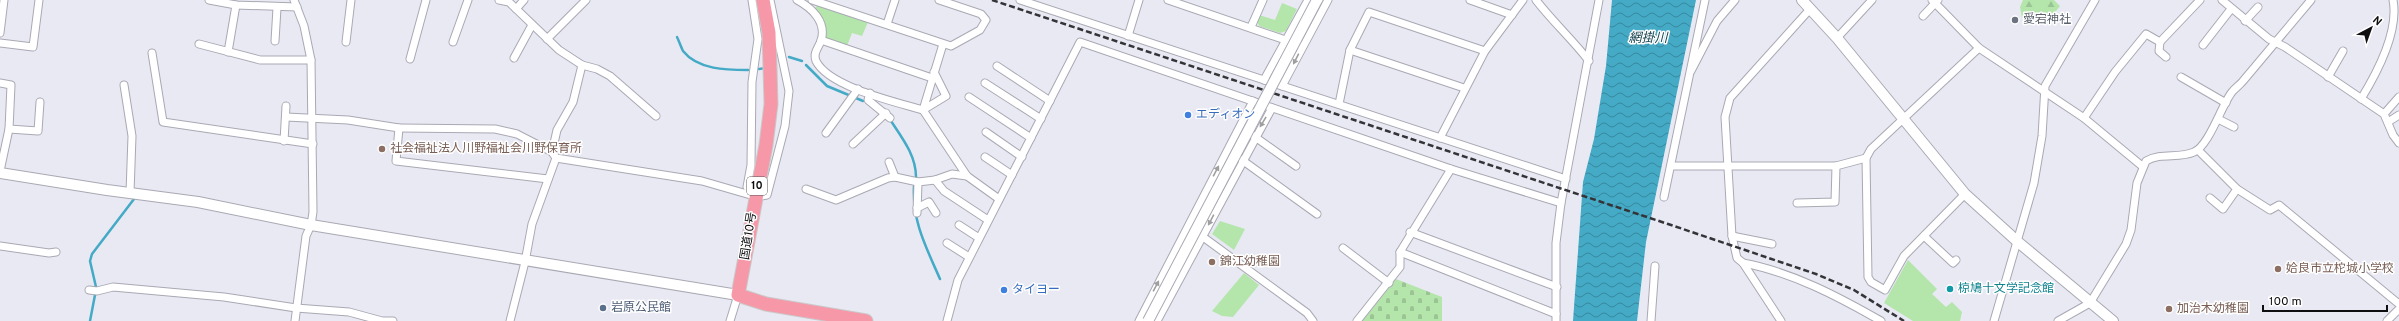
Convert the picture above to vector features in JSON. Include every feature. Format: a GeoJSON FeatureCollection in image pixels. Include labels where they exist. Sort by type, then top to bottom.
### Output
{"type":"FeatureCollection","features":[{"type":"Feature","properties":{"kind":"highway","name":"国道10号"},"geometry":{"type":"LineString","coordinates":[[738,295],[767,138],[771,104],[769,33],[763,0]]}},
{"type":"Feature","properties":{"kind":"highway"},"geometry":{"type":"LineString","coordinates":[[738,295],[766,304],[866,321]]}},
{"type":"Feature","properties":{"kind":"street"},"geometry":{"type":"LineString","coordinates":[[0,34],[4,0]]}},
{"type":"Feature","properties":{"kind":"street"},"geometry":{"type":"LineString","coordinates":[[0,43],[34,47],[39,0]]}},
{"type":"Feature","properties":{"kind":"street"},"geometry":{"type":"LineString","coordinates":[[209,0],[236,5],[277,8],[297,7]]}},
{"type":"Feature","properties":{"kind":"street"},"geometry":{"type":"LineString","coordinates":[[294,0],[304,26],[311,60],[312,119],[311,225],[306,236],[295,321]]}},
{"type":"Feature","properties":{"kind":"street"},"geometry":{"type":"LineString","coordinates":[[346,42],[351,0]]}},
{"type":"Feature","properties":{"kind":"street"},"geometry":{"type":"LineString","coordinates":[[410,59],[426,0]]}},
{"type":"Feature","properties":{"kind":"street"},"geometry":{"type":"LineString","coordinates":[[453,42],[468,0]]}},
{"type":"Feature","properties":{"kind":"street"},"geometry":{"type":"LineString","coordinates":[[499,0],[509,1],[559,50],[582,65],[597,69],[610,76],[656,116]]}},
{"type":"Feature","properties":{"kind":"street"},"geometry":{"type":"LineString","coordinates":[[516,9],[524,0]]}},
{"type":"Feature","properties":{"kind":"street"},"geometry":{"type":"LineString","coordinates":[[547,39],[586,0]]}},
{"type":"Feature","properties":{"kind":"street"},"geometry":{"type":"LineString","coordinates":[[752,0],[758,39],[752,82],[751,165],[747,188],[755,197]]}},
{"type":"Feature","properties":{"kind":"street"},"geometry":{"type":"LineString","coordinates":[[286,117],[348,120],[399,128],[495,129],[517,134],[554,155],[702,181],[755,197],[767,195],[785,126],[789,91],[787,69],[770,0]]}},
{"type":"Feature","properties":{"kind":"street"},"geometry":{"type":"LineString","coordinates":[[797,0],[809,6],[821,22],[821,40],[815,51],[816,60],[822,69],[831,77],[858,89],[923,110],[967,176],[999,199]]}},
{"type":"Feature","properties":{"kind":"street"},"geometry":{"type":"LineString","coordinates":[[812,0],[951,46],[980,30],[986,20],[981,14],[940,0]]}},
{"type":"Feature","properties":{"kind":"street"},"geometry":{"type":"LineString","coordinates":[[887,24],[895,0]]}},
{"type":"Feature","properties":{"kind":"street"},"geometry":{"type":"LineString","coordinates":[[1020,0],[1566,179]]}},
{"type":"Feature","properties":{"kind":"street"},"geometry":{"type":"LineString","coordinates":[[1128,36],[1139,0]]}},
{"type":"Feature","properties":{"kind":"street"},"geometry":{"type":"LineString","coordinates":[[1168,0],[1288,39],[1303,46]]}},
{"type":"Feature","properties":{"kind":"street"},"geometry":{"type":"LineString","coordinates":[[1251,27],[1263,0]]}},
{"type":"Feature","properties":{"kind":"street"},"geometry":{"type":"LineString","coordinates":[[1264,80],[1288,39],[1308,0]]}},
{"type":"Feature","properties":{"kind":"street"},"geometry":{"type":"LineString","coordinates":[[1148,321],[1317,0]]}},
{"type":"Feature","properties":{"kind":"street"},"geometry":{"type":"LineString","coordinates":[[1282,86],[1328,0]]}},
{"type":"Feature","properties":{"kind":"street"},"geometry":{"type":"LineString","coordinates":[[1470,0],[1512,15]]}},
{"type":"Feature","properties":{"kind":"street"},"geometry":{"type":"LineString","coordinates":[[1440,138],[1464,88],[1485,51],[1523,0]]}},
{"type":"Feature","properties":{"kind":"street"},"geometry":{"type":"LineString","coordinates":[[1536,0],[1553,22],[1571,38],[1589,61]]}},
{"type":"Feature","properties":{"kind":"street"},"geometry":{"type":"LineString","coordinates":[[1400,252],[1556,317],[1556,243],[1561,203],[1589,61],[1599,0]]}},
{"type":"Feature","properties":{"kind":"street"},"geometry":{"type":"LineString","coordinates":[[1664,198],[1687,80],[1705,0]]}},
{"type":"Feature","properties":{"kind":"street"},"geometry":{"type":"LineString","coordinates":[[1687,80],[1717,21],[1735,0]]}},
{"type":"Feature","properties":{"kind":"street"},"geometry":{"type":"LineString","coordinates":[[1802,0],[1811,8],[1837,38],[1965,194],[2018,242],[2113,321]]}},
{"type":"Feature","properties":{"kind":"street"},"geometry":{"type":"LineString","coordinates":[[1837,38],[1872,0]]}},
{"type":"Feature","properties":{"kind":"street"},"geometry":{"type":"LineString","coordinates":[[1994,321],[2034,183],[2041,144],[2045,86],[2095,0]]}},
{"type":"Feature","properties":{"kind":"street"},"geometry":{"type":"LineString","coordinates":[[2166,57],[2159,50],[2160,42],[2200,0]]}},
{"type":"Feature","properties":{"kind":"street"},"geometry":{"type":"LineString","coordinates":[[2222,0],[2245,21],[2384,114],[2393,135],[2399,143]]}},
{"type":"Feature","properties":{"kind":"street"},"geometry":{"type":"LineString","coordinates":[[2058,321],[2090,302],[2126,244],[2131,230],[2137,183],[2142,166],[2146,161],[2157,156],[2190,153],[2198,150],[2218,120],[2231,92],[2244,81],[2311,0]]}},
{"type":"Feature","properties":{"kind":"street"},"geometry":{"type":"LineString","coordinates":[[2361,99],[2379,71],[2385,56],[2395,23],[2395,7],[2393,0]]}},
{"type":"Feature","properties":{"kind":"street"},"geometry":{"type":"LineString","coordinates":[[1923,16],[1935,1],[1979,48],[2084,118],[2142,166]]}},
{"type":"Feature","properties":{"kind":"street"},"geometry":{"type":"LineString","coordinates":[[228,52],[236,5]]}},
{"type":"Feature","properties":{"kind":"street"},"geometry":{"type":"LineString","coordinates":[[2245,21],[2258,7]]}},
{"type":"Feature","properties":{"kind":"street"},"geometry":{"type":"LineString","coordinates":[[275,41],[277,8]]}},
{"type":"Feature","properties":{"kind":"street"},"geometry":{"type":"LineString","coordinates":[[1781,321],[1743,263],[1737,258],[1732,236],[1725,117],[1730,98],[1811,8]]}},
{"type":"Feature","properties":{"kind":"street"},"geometry":{"type":"LineString","coordinates":[[2203,45],[2231,9]]}},
{"type":"Feature","properties":{"kind":"street"},"geometry":{"type":"LineString","coordinates":[[1339,104],[1350,50],[1369,12],[1485,51]]}},
{"type":"Feature","properties":{"kind":"street"},"geometry":{"type":"LineString","coordinates":[[514,58],[532,25]]}},
{"type":"Feature","properties":{"kind":"street"},"geometry":{"type":"LineString","coordinates":[[2084,118],[2115,72],[2146,34],[2160,42]]}},
{"type":"Feature","properties":{"kind":"street"},"geometry":{"type":"LineString","coordinates":[[821,40],[933,75],[946,96],[923,110]]}},
{"type":"Feature","properties":{"kind":"street"},"geometry":{"type":"LineString","coordinates":[[947,321],[958,280],[1080,42],[1451,169],[1561,203]]}},
{"type":"Feature","properties":{"kind":"street"},"geometry":{"type":"LineString","coordinates":[[199,44],[260,60],[311,60]]}},
{"type":"Feature","properties":{"kind":"street"},"geometry":{"type":"LineString","coordinates":[[923,110],[943,44]]}},
{"type":"Feature","properties":{"kind":"street"},"geometry":{"type":"LineString","coordinates":[[1965,194],[1904,256],[1885,290],[1871,282],[1868,277],[1866,158],[1871,149],[1979,48]]}},
{"type":"Feature","properties":{"kind":"street"},"geometry":{"type":"LineString","coordinates":[[1350,50],[1464,88]]}},
{"type":"Feature","properties":{"kind":"street"},"geometry":{"type":"LineString","coordinates":[[2328,77],[2343,50]]}},
{"type":"Feature","properties":{"kind":"street"},"geometry":{"type":"LineString","coordinates":[[152,53],[163,122],[312,144]]}},
{"type":"Feature","properties":{"kind":"street"},"geometry":{"type":"LineString","coordinates":[[510,321],[525,262],[532,224],[548,179],[554,155],[557,130],[573,102],[582,65]]}},
{"type":"Feature","properties":{"kind":"street"},"geometry":{"type":"LineString","coordinates":[[997,66],[1050,101]]}},
{"type":"Feature","properties":{"kind":"street"},"geometry":{"type":"LineString","coordinates":[[2181,77],[2226,103]]}},
{"type":"Feature","properties":{"kind":"street"},"geometry":{"type":"LineString","coordinates":[[0,83],[11,85],[9,130],[0,172],[130,194],[198,202],[311,225],[525,262],[738,295],[730,321]]}},
{"type":"Feature","properties":{"kind":"street"},"geometry":{"type":"LineString","coordinates":[[985,83],[1041,119]]}},
{"type":"Feature","properties":{"kind":"street"},"geometry":{"type":"LineString","coordinates":[[124,85],[132,136],[130,194]]}},
{"type":"Feature","properties":{"kind":"street"},"geometry":{"type":"LineString","coordinates":[[826,133],[858,89]]}},
{"type":"Feature","properties":{"kind":"street"},"geometry":{"type":"LineString","coordinates":[[853,144],[888,115],[868,100],[870,93]]}},
{"type":"Feature","properties":{"kind":"street"},"geometry":{"type":"LineString","coordinates":[[969,97],[1031,138]]}},
{"type":"Feature","properties":{"kind":"street"},"geometry":{"type":"LineString","coordinates":[[2384,114],[2399,97]]}},
{"type":"Feature","properties":{"kind":"street"},"geometry":{"type":"LineString","coordinates":[[1139,321],[1253,101]]}},
{"type":"Feature","properties":{"kind":"street"},"geometry":{"type":"LineString","coordinates":[[9,130],[38,131],[40,102]]}},
{"type":"Feature","properties":{"kind":"street"},"geometry":{"type":"LineString","coordinates":[[284,141],[286,106]]}},
{"type":"Feature","properties":{"kind":"street"},"geometry":{"type":"LineString","coordinates":[[1157,321],[1242,160],[1272,108]]}},
{"type":"Feature","properties":{"kind":"street"},"geometry":{"type":"LineString","coordinates":[[2388,122],[2399,115]]}},
{"type":"Feature","properties":{"kind":"street"},"geometry":{"type":"LineString","coordinates":[[2218,120],[2234,127]]}},
{"type":"Feature","properties":{"kind":"street"},"geometry":{"type":"LineString","coordinates":[[1240,127],[1296,166]]}},
{"type":"Feature","properties":{"kind":"street"},"geometry":{"type":"LineString","coordinates":[[399,128],[396,161],[548,179]]}},
{"type":"Feature","properties":{"kind":"street"},"geometry":{"type":"LineString","coordinates":[[986,132],[1022,157]]}},
{"type":"Feature","properties":{"kind":"street"},"geometry":{"type":"LineString","coordinates":[[2198,150],[2237,189],[2270,210],[2279,205],[2399,304]]}},
{"type":"Feature","properties":{"kind":"street"},"geometry":{"type":"LineString","coordinates":[[985,156],[1012,175]]}},
{"type":"Feature","properties":{"kind":"street"},"geometry":{"type":"LineString","coordinates":[[1671,166],[1836,166],[1866,158]]}},
{"type":"Feature","properties":{"kind":"street"},"geometry":{"type":"LineString","coordinates":[[1242,160],[1317,214]]}},
{"type":"Feature","properties":{"kind":"street"},"geometry":{"type":"LineString","coordinates":[[889,162],[895,177]]}},
{"type":"Feature","properties":{"kind":"street"},"geometry":{"type":"LineString","coordinates":[[1797,204],[1835,202],[1836,166]]}},
{"type":"Feature","properties":{"kind":"street"},"geometry":{"type":"LineString","coordinates":[[1357,321],[1389,283],[1400,266],[1400,252],[1410,232],[1451,169]]}},
{"type":"Feature","properties":{"kind":"street"},"geometry":{"type":"LineString","coordinates":[[806,189],[836,200],[895,177],[918,182],[935,180],[952,174],[967,176]]}},
{"type":"Feature","properties":{"kind":"street"},"geometry":{"type":"LineString","coordinates":[[935,180],[944,191],[988,220]]}},
{"type":"Feature","properties":{"kind":"street"},"geometry":{"type":"LineString","coordinates":[[918,182],[917,211],[929,202],[936,213]]}},
{"type":"Feature","properties":{"kind":"street"},"geometry":{"type":"LineString","coordinates":[[2210,198],[2223,210],[2237,189]]}},
{"type":"Feature","properties":{"kind":"street"},"geometry":{"type":"LineString","coordinates":[[959,225],[979,238]]}},
{"type":"Feature","properties":{"kind":"street"},"geometry":{"type":"LineString","coordinates":[[1187,227],[1203,236],[1307,313],[1313,321]]}},
{"type":"Feature","properties":{"kind":"street"},"geometry":{"type":"LineString","coordinates":[[1410,232],[1557,287]]}},
{"type":"Feature","properties":{"kind":"street"},"geometry":{"type":"LineString","coordinates":[[1732,236],[1772,244]]}},
{"type":"Feature","properties":{"kind":"street"},"geometry":{"type":"LineString","coordinates":[[1924,236],[1953,263],[1956,260]]}},
{"type":"Feature","properties":{"kind":"street"},"geometry":{"type":"LineString","coordinates":[[947,242],[969,257]]}},
{"type":"Feature","properties":{"kind":"street"},"geometry":{"type":"LineString","coordinates":[[0,246],[49,253],[56,252]]}},
{"type":"Feature","properties":{"kind":"street"},"geometry":{"type":"LineString","coordinates":[[1343,248],[1389,283]]}},
{"type":"Feature","properties":{"kind":"street"},"geometry":{"type":"LineString","coordinates":[[1743,263],[1758,266],[1827,292],[1881,321]]}},
{"type":"Feature","properties":{"kind":"street"},"geometry":{"type":"LineString","coordinates":[[1651,321],[1655,266]]}},
{"type":"Feature","properties":{"kind":"street"},"geometry":{"type":"LineString","coordinates":[[89,290],[97,291],[113,287],[224,297],[296,308],[349,312],[382,320],[393,321]]}},
{"type":"Feature","properties":{"kind":"street"},"geometry":{"type":"LineString","coordinates":[[2387,321],[2399,309]]}},
{"type":"Feature","properties":{"kind":"green space"},"geometry":{"type":"Polygon","coordinates":[[[2023,0],[2054,0],[2060,6],[2047,23],[2036,17],[2022,18],[2020,7],[2023,0]]]}},
{"type":"Feature","properties":{"kind":"green space"},"geometry":{"type":"Polygon","coordinates":[[[1282,3],[1297,9],[1286,31],[1280,33],[1259,26],[1257,21],[1259,15],[1275,20],[1282,3]]]}},
{"type":"Feature","properties":{"kind":"green space"},"geometry":{"type":"Polygon","coordinates":[[[817,6],[868,22],[862,36],[852,33],[847,46],[826,39],[824,37],[824,20],[815,8],[817,6]]]}},
{"type":"Feature","properties":{"kind":"green space"},"geometry":{"type":"Polygon","coordinates":[[[1220,221],[1245,229],[1234,250],[1212,234],[1220,221]]]}},
{"type":"Feature","properties":{"kind":"green space"},"geometry":{"type":"Polygon","coordinates":[[[1908,260],[1937,289],[1932,294],[1946,307],[1952,302],[1962,312],[1960,321],[1913,321],[1884,303],[1908,260]]]}},
{"type":"Feature","properties":{"kind":"green space"},"geometry":{"type":"Polygon","coordinates":[[[1244,273],[1259,285],[1233,317],[1222,316],[1212,311],[1244,273]]]}},
{"type":"Feature","properties":{"kind":"green space"},"geometry":{"type":"Polygon","coordinates":[[[1396,279],[1442,297],[1442,321],[1362,321],[1396,279]]]}},
{"type":"Feature","properties":{"kind":"water","name":"網掛川"},"geometry":{"type":"Polygon","coordinates":[[[1612,0],[1696,0],[1646,242],[1637,321],[1573,321],[1583,182],[1594,139],[1606,66],[1612,0]]]}},
{"type":"Feature","properties":{"kind":"waterway"},"geometry":{"type":"LineString","coordinates":[[677,37],[683,51],[697,62],[713,68],[748,70]]}},
{"type":"Feature","properties":{"kind":"waterway"},"geometry":{"type":"LineString","coordinates":[[789,57],[802,61]]}},
{"type":"Feature","properties":{"kind":"waterway"},"geometry":{"type":"LineString","coordinates":[[806,65],[827,86],[863,101]]}},
{"type":"Feature","properties":{"kind":"waterway"},"geometry":{"type":"LineString","coordinates":[[759,69],[765,68]]}},
{"type":"Feature","properties":{"kind":"waterway"},"geometry":{"type":"LineString","coordinates":[[891,121],[911,155],[914,162],[916,177]]}},
{"type":"Feature","properties":{"kind":"waterway"},"geometry":{"type":"LineString","coordinates":[[914,186],[915,211],[921,234],[940,279]]}},
{"type":"Feature","properties":{"kind":"waterway"},"geometry":{"type":"LineString","coordinates":[[96,287],[90,261],[92,254],[134,199]]}},
{"type":"Feature","properties":{"kind":"waterway"},"geometry":{"type":"LineString","coordinates":[[90,321],[95,295]]}},
{"type":"Feature","properties":{"kind":"railway"},"geometry":{"type":"LineString","coordinates":[[992,0],[1816,274],[1854,290],[1904,321]]}},
{"type":"Feature","properties":{"kind":"place","name":"愛宕神社"},"geometry":{"type":"Point","coordinates":[2015,20]}},
{"type":"Feature","properties":{"kind":"place","name":"エディオン"},"geometry":{"type":"Point","coordinates":[1188,115]}},
{"type":"Feature","properties":{"kind":"place","name":"社会福祉法人川野福祉会川野保育所"},"geometry":{"type":"Point","coordinates":[382,149]}},
{"type":"Feature","properties":{"kind":"place","name":"錦江幼稚園"},"geometry":{"type":"Point","coordinates":[1212,262]}},
{"type":"Feature","properties":{"kind":"place","name":"姶良市立柁城小学校"},"geometry":{"type":"Point","coordinates":[2278,269]}},
{"type":"Feature","properties":{"kind":"place","name":"椋鳩十文学記念館"},"geometry":{"type":"Point","coordinates":[1950,289]}},
{"type":"Feature","properties":{"kind":"place","name":"タイヨー"},"geometry":{"type":"Point","coordinates":[1004,290]}},
{"type":"Feature","properties":{"kind":"place","name":"岩原公民館"},"geometry":{"type":"Point","coordinates":[603,308]}},
{"type":"Feature","properties":{"kind":"place","name":"加治木幼稚園"},"geometry":{"type":"Point","coordinates":[2169,309]}}]}
